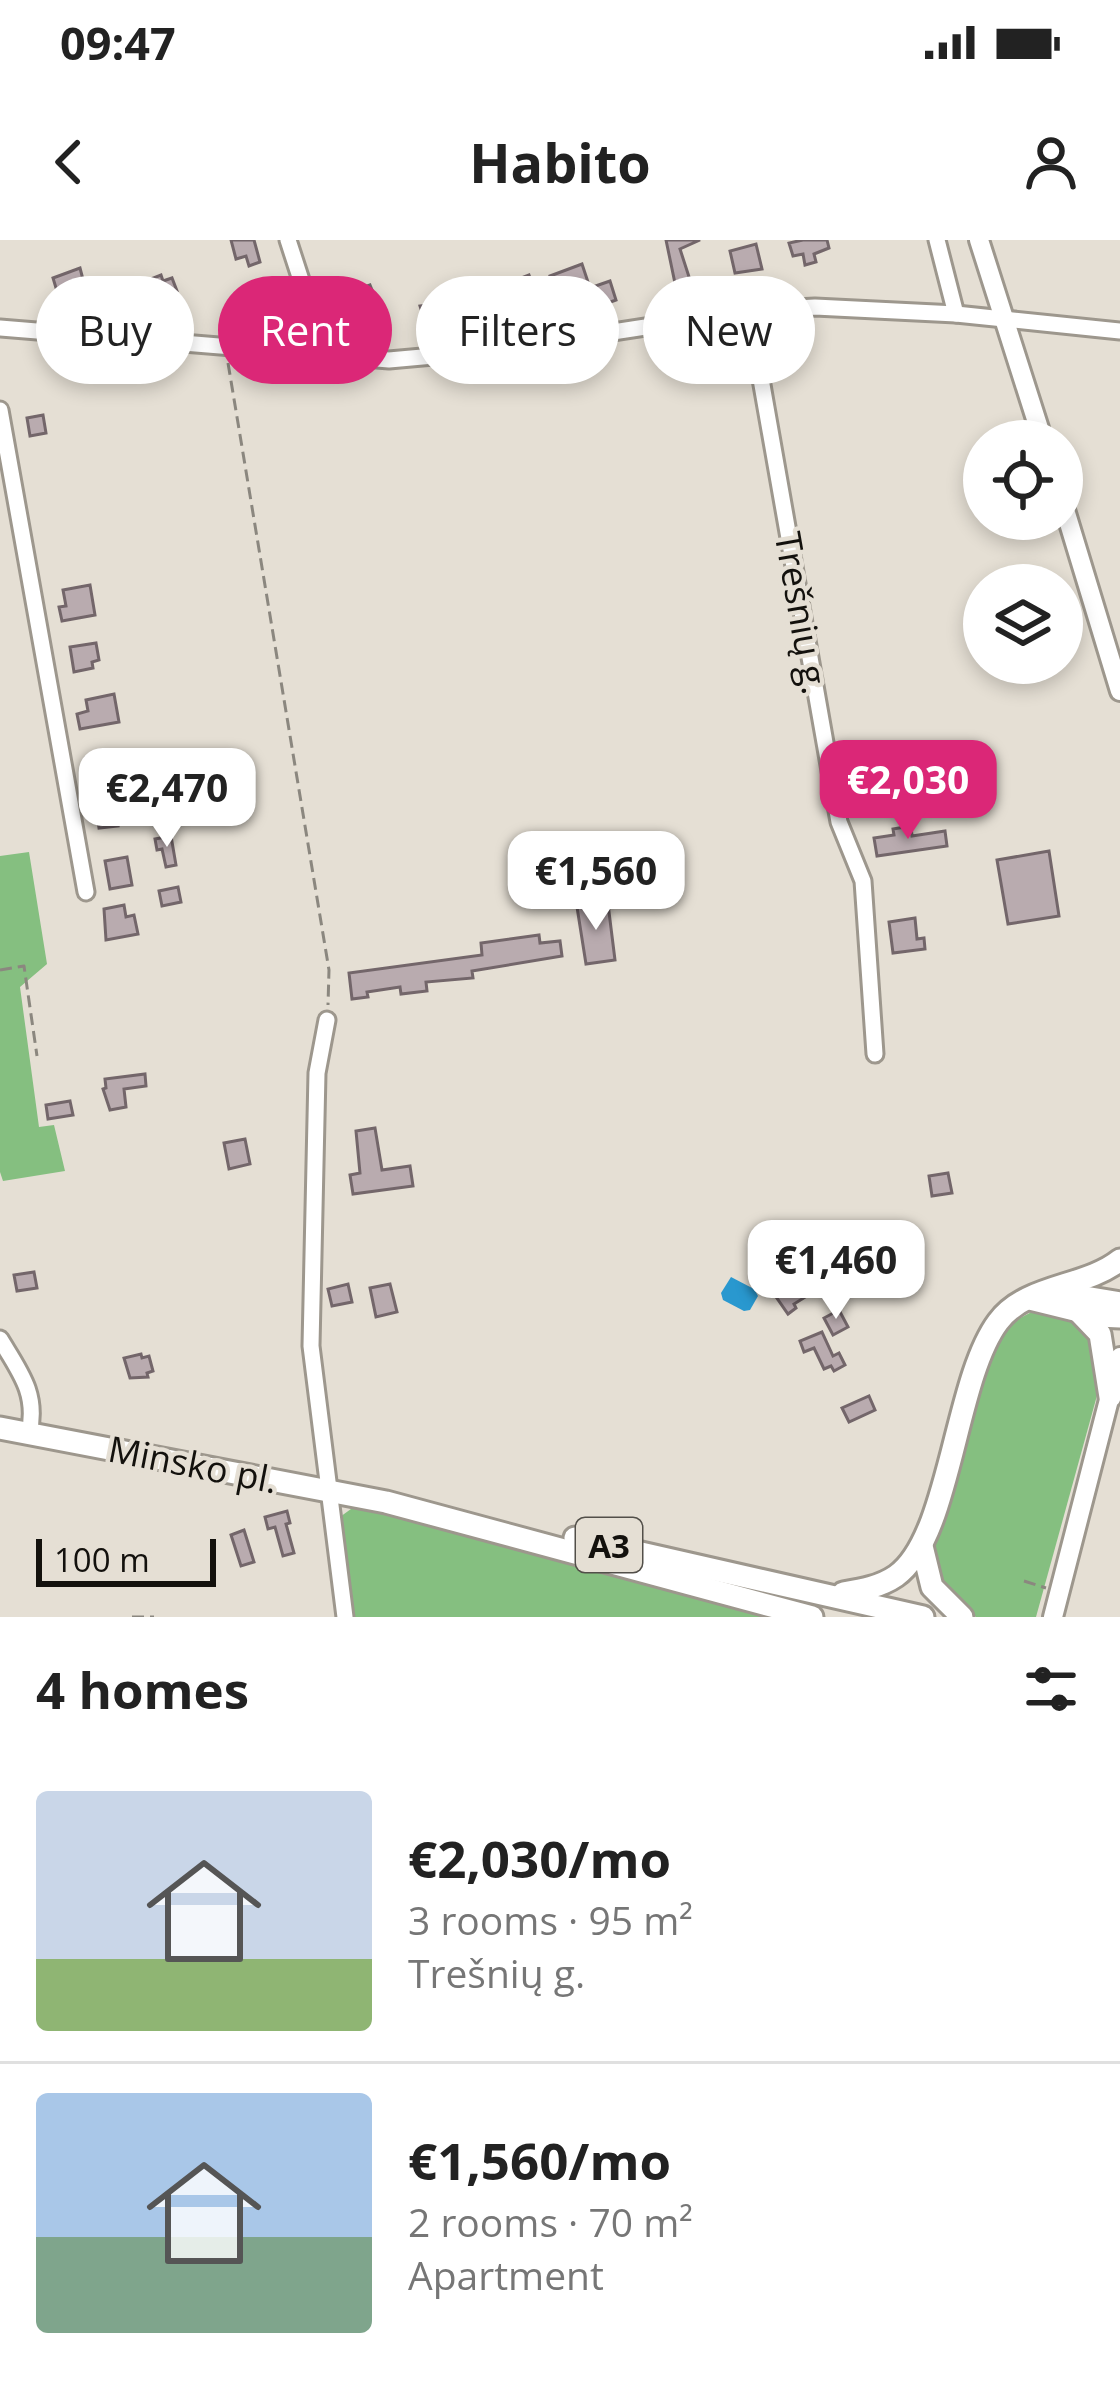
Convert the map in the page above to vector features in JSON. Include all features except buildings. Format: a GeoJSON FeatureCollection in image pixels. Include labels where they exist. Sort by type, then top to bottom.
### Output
{"type":"FeatureCollection","features":[{"type":"Feature","properties":{"kind":"highway"},"geometry":{"type":"LineString","coordinates":[[831,1595],[880,1585],[896,1576],[922,1546],[987,1339],[1003,1316],[1038,1295],[1082,1282],[1120,1260]]}},
{"type":"Feature","properties":{"kind":"highway"},"geometry":{"type":"LineString","coordinates":[[1038,1295],[1120,1303]]}},
{"type":"Feature","properties":{"kind":"highway"},"geometry":{"type":"LineString","coordinates":[[1038,1295],[1078,1311],[1120,1317]]}},
{"type":"Feature","properties":{"kind":"highway"},"geometry":{"type":"LineString","coordinates":[[1078,1311],[1100,1334],[1110,1397]]}},
{"type":"Feature","properties":{"kind":"highway","name":"Minsko pl."},"geometry":{"type":"LineString","coordinates":[[0,1428],[386,1502],[812,1617]]}},
{"type":"Feature","properties":{"kind":"highway","name":"Minsko pl."},"geometry":{"type":"LineString","coordinates":[[386,1502],[464,1513],[922,1617]]}},
{"type":"Feature","properties":{"kind":"highway"},"geometry":{"type":"LineString","coordinates":[[922,1546],[932,1587],[962,1617]]}},
{"type":"Feature","properties":{"kind":"main road"},"geometry":{"type":"LineString","coordinates":[[980,240],[1036,420]]}},
{"type":"Feature","properties":{"kind":"main road"},"geometry":{"type":"LineString","coordinates":[[1074,540],[1120,691]]}},
{"type":"Feature","properties":{"kind":"main road"},"geometry":{"type":"LineString","coordinates":[[1053,1617],[1120,1357]]}},
{"type":"Feature","properties":{"kind":"street"},"geometry":{"type":"LineString","coordinates":[[288,240],[300,276]]}},
{"type":"Feature","properties":{"kind":"street"},"geometry":{"type":"LineString","coordinates":[[937,240],[956,314]]}},
{"type":"Feature","properties":{"kind":"street"},"geometry":{"type":"LineString","coordinates":[[815,308],[956,314],[1120,331]]}},
{"type":"Feature","properties":{"kind":"street"},"geometry":{"type":"LineString","coordinates":[[392,360],[643,327]]}},
{"type":"Feature","properties":{"kind":"street"},"geometry":{"type":"LineString","coordinates":[[0,328],[218,348]]}},
{"type":"Feature","properties":{"kind":"street","name":"Trešnių g."},"geometry":{"type":"LineString","coordinates":[[761,384],[839,822],[863,881],[875,1054]]}},
{"type":"Feature","properties":{"kind":"street"},"geometry":{"type":"LineString","coordinates":[[0,410],[86,892]]}},
{"type":"Feature","properties":{"kind":"street"},"geometry":{"type":"LineString","coordinates":[[327,1020],[317,1073],[310,1314],[345,1617]]}},
{"type":"Feature","properties":{"kind":"street"},"geometry":{"type":"LineString","coordinates":[[0,1339],[30,1387],[34,1412],[29,1433]]}},
{"type":"Feature","properties":{"kind":"path"},"geometry":{"type":"LineString","coordinates":[[232,384],[329,970],[327,1020]]}},
{"type":"Feature","properties":{"kind":"path"},"geometry":{"type":"LineString","coordinates":[[0,970],[24,966],[37,1056]]}},
{"type":"Feature","properties":{"kind":"path"},"geometry":{"type":"LineString","coordinates":[[1024,1581],[1059,1592]]}},
{"type":"Feature","properties":{"kind":"path"},"geometry":{"type":"LineString","coordinates":[[132,1617],[154,1617]]}},
{"type":"Feature","properties":{"kind":"green space"},"geometry":{"type":"Polygon","coordinates":[[[29,852],[47,964],[20,987],[39,1127],[54,1125],[65,1171],[3,1181],[0,856],[29,852]]]}},
{"type":"Feature","properties":{"kind":"green space"},"geometry":{"type":"Polygon","coordinates":[[[1041,1307],[1077,1317],[1094,1332],[1101,1381],[1036,1617],[976,1617],[942,1592],[932,1547],[989,1359],[1009,1324],[1041,1307]]]}},
{"type":"Feature","properties":{"kind":"green space"},"geometry":{"type":"Polygon","coordinates":[[[355,1506],[767,1617],[348,1617],[340,1517],[355,1506]]]}},
{"type":"Feature","properties":{"kind":"water"},"geometry":{"type":"Polygon","coordinates":[[[731,1277],[754,1289],[758,1296],[750,1310],[723,1300],[721,1293],[731,1277]]]}}]}
